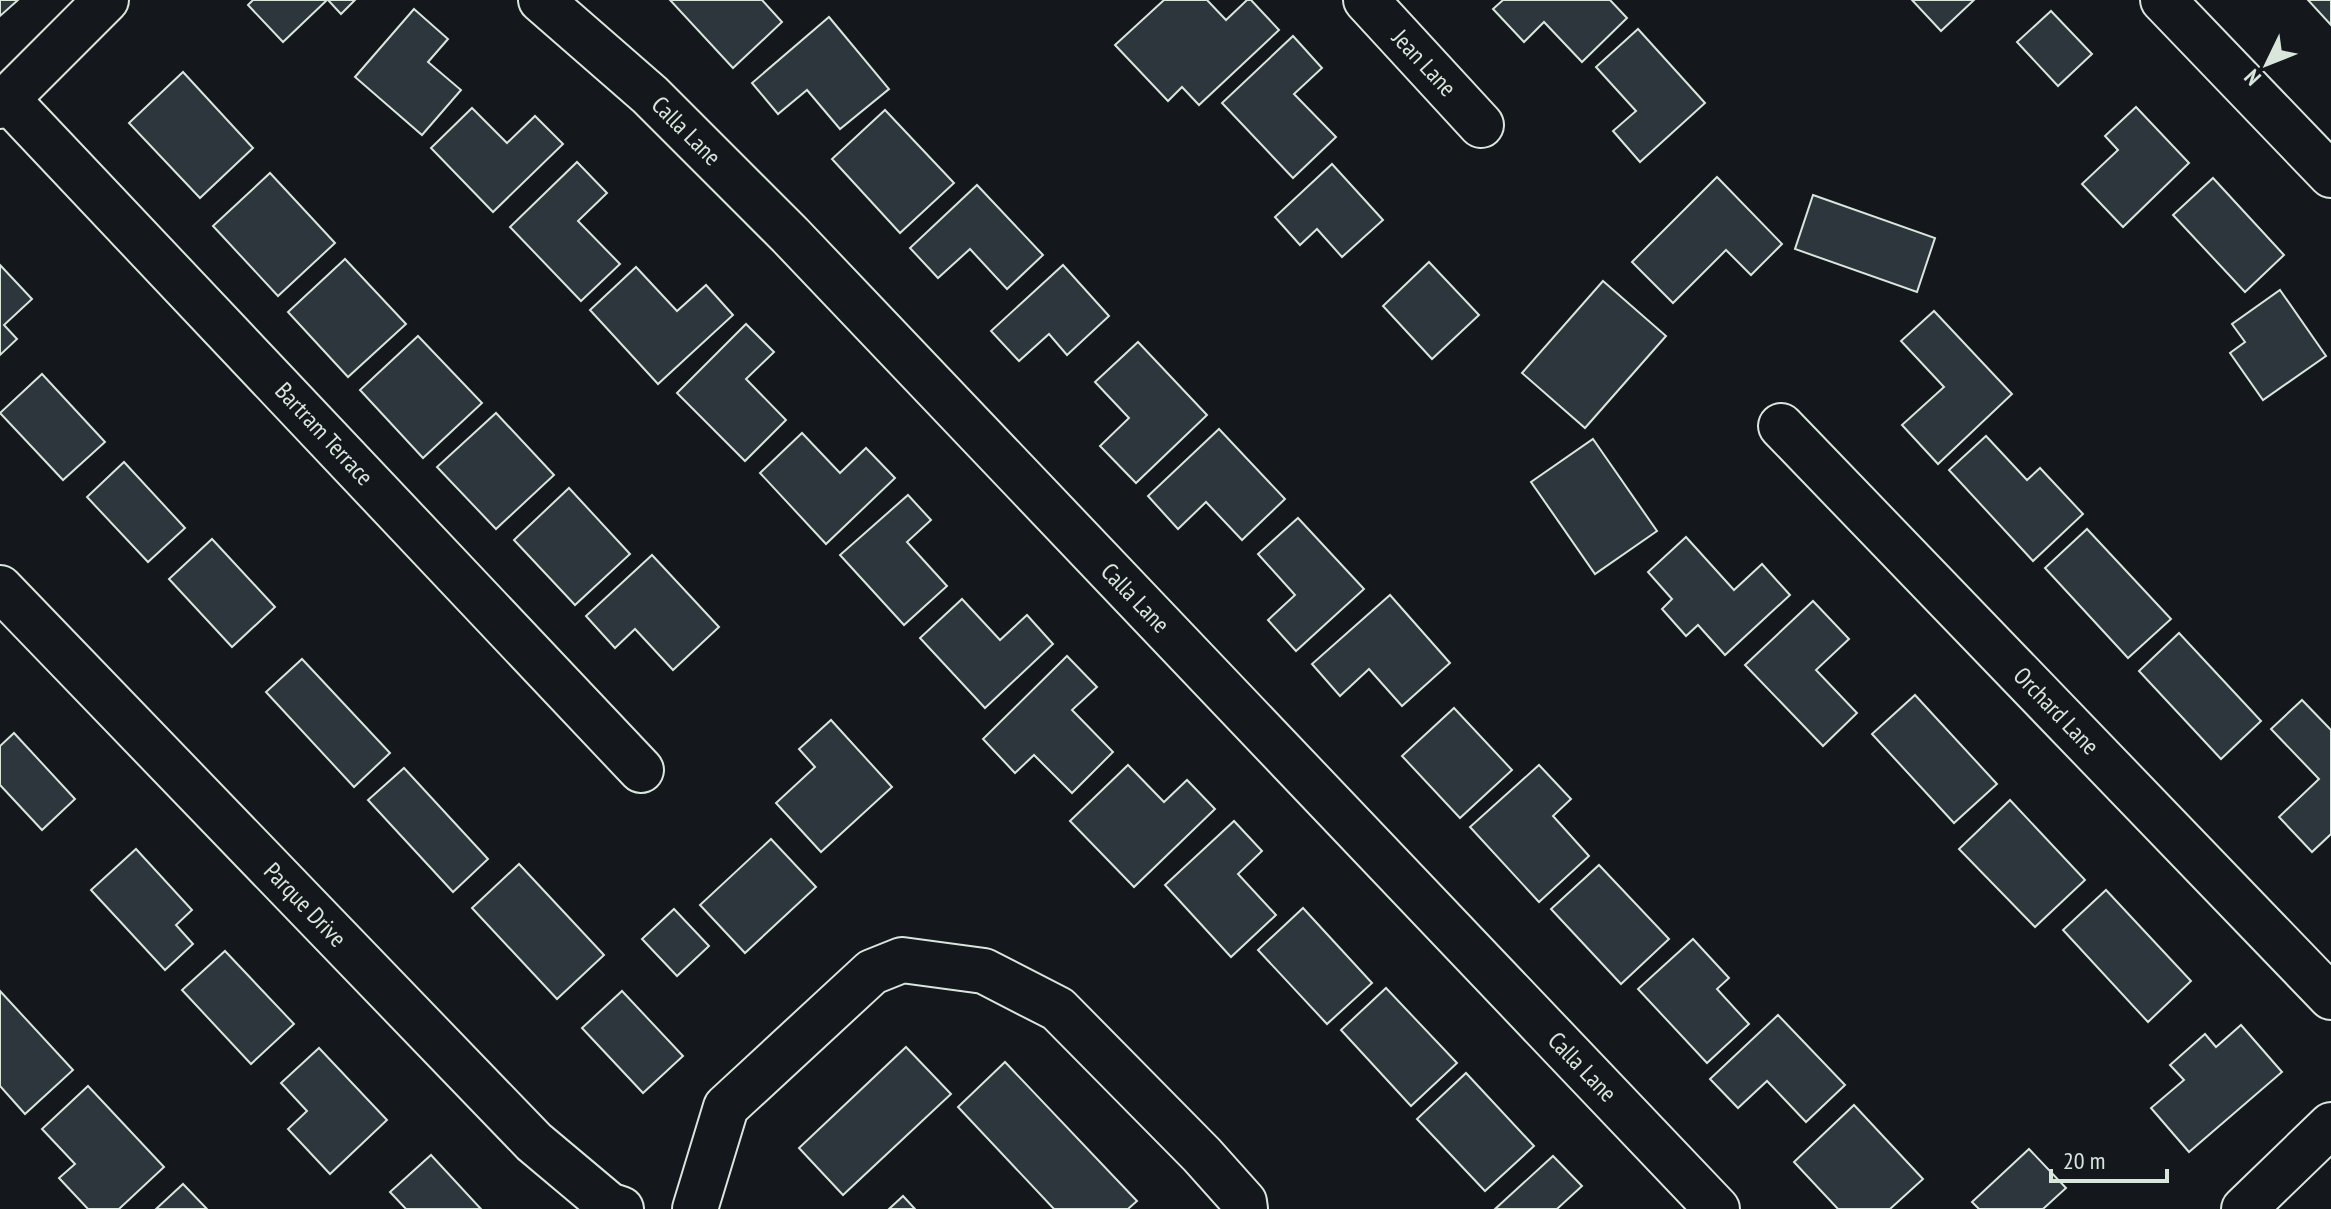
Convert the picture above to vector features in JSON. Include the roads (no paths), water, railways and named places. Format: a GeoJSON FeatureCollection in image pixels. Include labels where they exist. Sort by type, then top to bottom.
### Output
{"type":"FeatureCollection","features":[{"type":"Feature","properties":{"kind":"street"},"geometry":{"type":"LineString","coordinates":[[4,102],[106,0]]}},
{"type":"Feature","properties":{"kind":"street","name":"Calla Lane"},"geometry":{"type":"LineString","coordinates":[[541,0],[650,95],[790,235],[1717,1209]]}},
{"type":"Feature","properties":{"kind":"street","name":"Jean Lane"},"geometry":{"type":"LineString","coordinates":[[1366,0],[1481,125]]}},
{"type":"Feature","properties":{"kind":"street"},"geometry":{"type":"LineString","coordinates":[[2163,0],[2331,175]]}},
{"type":"Feature","properties":{"kind":"street","name":"Bartram Terrace"},"geometry":{"type":"LineString","coordinates":[[4,102],[641,770]]}},
{"type":"Feature","properties":{"kind":"street","name":"Orchard Lane"},"geometry":{"type":"LineString","coordinates":[[1781,426],[2331,997]]}},
{"type":"Feature","properties":{"kind":"street","name":"Parque Drive"},"geometry":{"type":"LineString","coordinates":[[0,588],[534,1142],[609,1205],[621,1209]]}},
{"type":"Feature","properties":{"kind":"street"},"geometry":{"type":"LineString","coordinates":[[695,1209],[726,1107],[872,972],[902,960],[984,971],[1058,1009],[1202,1155],[1244,1202],[1245,1209]]}},
{"type":"Feature","properties":{"kind":"street"},"geometry":{"type":"LineString","coordinates":[[2244,1209],[2331,1125]]}}]}
